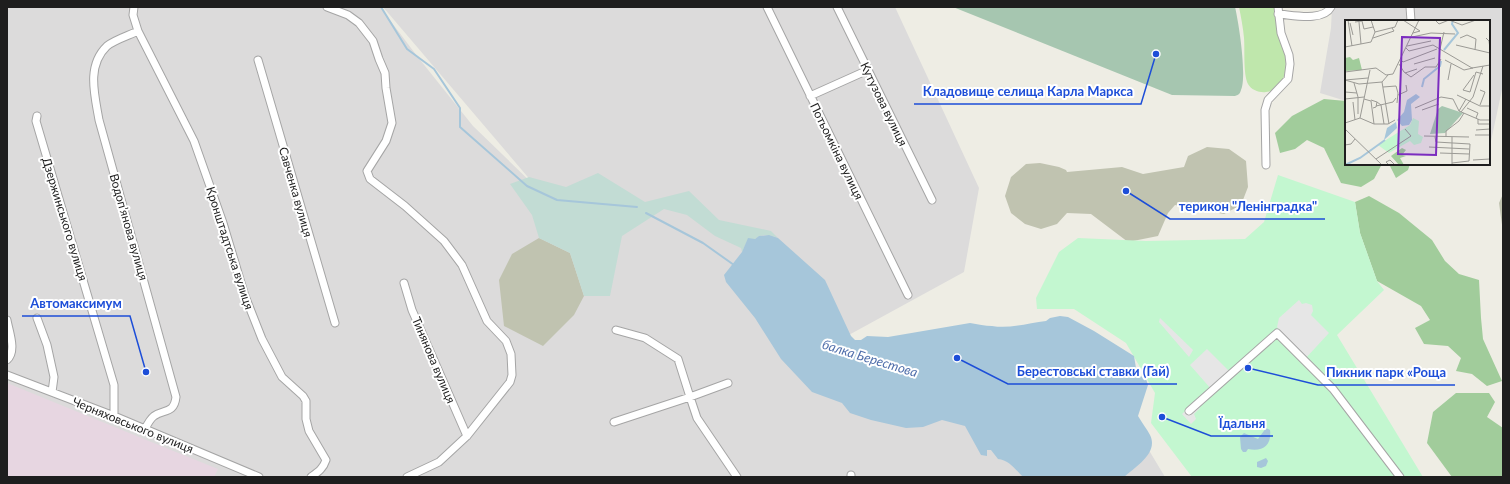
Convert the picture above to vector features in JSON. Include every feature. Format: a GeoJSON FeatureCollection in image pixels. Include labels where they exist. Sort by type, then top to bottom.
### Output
{"type":"FeatureCollection","features":[{"type":"Feature","properties":{"kind":"street","name":"Кронштадтська вулиця"},"geometry":{"type":"LineString","coordinates":[[134,7],[133,15],[138,31],[194,141],[223,223],[245,296],[262,339],[282,378],[303,396],[306,401],[306,419],[309,431],[326,460],[320,471],[311,477]]}},
{"type":"Feature","properties":{"kind":"street"},"geometry":{"type":"LineString","coordinates":[[327,7],[348,15],[359,23],[373,41],[379,59],[386,73],[392,123],[386,141],[367,171],[370,179],[405,206],[444,241],[462,265],[484,316],[506,341],[511,354],[512,375],[510,382],[467,436],[439,462],[407,477]]}},
{"type":"Feature","properties":{"kind":"street","name":"Потьомкіна вулиця"},"geometry":{"type":"LineString","coordinates":[[767,7],[908,295]]}},
{"type":"Feature","properties":{"kind":"street","name":"Кутузова вулиця"},"geometry":{"type":"LineString","coordinates":[[836,7],[932,200]]}},
{"type":"Feature","properties":{"kind":"street"},"geometry":{"type":"LineString","coordinates":[[1266,165],[1265,110],[1268,100],[1288,79],[1290,64],[1289,55],[1281,33],[1278,11],[1318,16],[1326,12],[1331,7]]}},
{"type":"Feature","properties":{"kind":"street"},"geometry":{"type":"LineString","coordinates":[[1410,7],[1411,20]]}},
{"type":"Feature","properties":{"kind":"street","name":"Водоп’янова вулиця"},"geometry":{"type":"LineString","coordinates":[[138,31],[108,45],[97,59],[93,85],[99,120],[176,397],[175,405],[171,409],[153,416],[145,429]]}},
{"type":"Feature","properties":{"kind":"street","name":"Савченка вулиця"},"geometry":{"type":"LineString","coordinates":[[258,60],[335,323]]}},
{"type":"Feature","properties":{"kind":"street"},"geometry":{"type":"LineString","coordinates":[[810,96],[868,70]]}},
{"type":"Feature","properties":{"kind":"street","name":"Дзержинського вулиця"},"geometry":{"type":"LineString","coordinates":[[37,116],[36,121],[114,384],[114,416]]}},
{"type":"Feature","properties":{"kind":"street","name":"Тинянова вулиця"},"geometry":{"type":"LineString","coordinates":[[404,284],[412,310],[467,436]]}},
{"type":"Feature","properties":{"kind":"street"},"geometry":{"type":"LineString","coordinates":[[37,318],[47,345],[54,377],[52,392]]}},
{"type":"Feature","properties":{"kind":"street"},"geometry":{"type":"LineString","coordinates":[[7,320],[12,354],[7,360]]}},
{"type":"Feature","properties":{"kind":"street"},"geometry":{"type":"LineString","coordinates":[[616,330],[645,338],[678,359],[697,418],[737,477]]}},
{"type":"Feature","properties":{"kind":"street"},"geometry":{"type":"LineString","coordinates":[[1189,411],[1277,333],[1333,389],[1400,477]]}},
{"type":"Feature","properties":{"kind":"street","name":"Черняховського вулиця"},"geometry":{"type":"LineString","coordinates":[[7,375],[114,416],[259,477]]}},
{"type":"Feature","properties":{"kind":"street"},"geometry":{"type":"LineString","coordinates":[[614,422],[728,383]]}},
{"type":"Feature","properties":{"kind":"shaded area"},"geometry":{"type":"Polygon","coordinates":[[[7,7],[380,7],[473,126],[538,189],[383,7],[895,7],[979,188],[964,272],[825,348],[1150,452],[1165,477],[7,477],[7,7]]]}},
{"type":"Feature","properties":{"kind":"shaded area"},"geometry":{"type":"Polygon","coordinates":[[[953,7],[1235,7],[1243,62],[1243,83],[1239,94],[1235,96],[1172,95],[953,7]]]}},
{"type":"Feature","properties":{"kind":"shaded area"},"geometry":{"type":"Polygon","coordinates":[[[1332,7],[1503,7],[1503,85],[1491,141],[1490,20],[1345,20],[1345,101],[1320,93],[1331,28],[1332,7]]]}},
{"type":"Feature","properties":{"kind":"shaded area"},"geometry":{"type":"Polygon","coordinates":[[[1207,147],[1229,149],[1246,161],[1248,187],[1241,205],[1224,214],[1175,205],[1168,213],[1158,236],[1128,242],[1091,214],[1067,213],[1057,224],[1041,229],[1025,224],[1011,213],[1005,196],[1011,177],[1026,164],[1040,163],[1059,167],[1067,172],[1122,167],[1143,174],[1184,167],[1188,156],[1207,147]]]}},
{"type":"Feature","properties":{"kind":"shaded area"},"geometry":{"type":"Polygon","coordinates":[[[598,173],[645,202],[689,191],[719,220],[771,231],[778,238],[766,235],[755,239],[748,239],[742,252],[741,248],[715,236],[687,215],[664,209],[622,236],[610,296],[584,296],[570,253],[539,238],[532,215],[510,184],[529,177],[566,187],[598,173]]]}},
{"type":"Feature","properties":{"kind":"shaded area"},"geometry":{"type":"Polygon","coordinates":[[[1503,194],[1503,232],[1499,203],[1503,194]]]}},
{"type":"Feature","properties":{"kind":"shaded area"},"geometry":{"type":"Polygon","coordinates":[[[539,238],[570,253],[584,296],[574,315],[543,346],[504,326],[499,280],[512,254],[539,238]]]}},
{"type":"Feature","properties":{"kind":"shaded area"},"geometry":{"type":"Polygon","coordinates":[[[1299,300],[1302,304],[1306,303],[1312,305],[1313,311],[1311,315],[1329,333],[1304,360],[1277,327],[1279,318],[1299,300]]]}},
{"type":"Feature","properties":{"kind":"shaded area"},"geometry":{"type":"Polygon","coordinates":[[[1160,318],[1193,350],[1189,357],[1159,322],[1160,318]]]}},
{"type":"Feature","properties":{"kind":"shaded area"},"geometry":{"type":"Polygon","coordinates":[[[1207,349],[1231,373],[1212,390],[1190,365],[1207,349]]]}},
{"type":"Feature","properties":{"kind":"shaded area"},"geometry":{"type":"Polygon","coordinates":[[[7,383],[218,469],[214,477],[7,477],[7,383]]]}},
{"type":"Feature","properties":{"kind":"shaded area"},"geometry":{"type":"Polygon","coordinates":[[[1197,400],[1200,408],[1194,414],[1196,419],[1191,424],[1182,414],[1197,400]]]}},
{"type":"Feature","properties":{"kind":"green space"},"geometry":{"type":"Polygon","coordinates":[[[1239,7],[1275,7],[1281,28],[1286,56],[1286,68],[1283,80],[1277,88],[1266,92],[1258,91],[1249,86],[1246,80],[1243,26],[1239,7]]]}},
{"type":"Feature","properties":{"kind":"green space"},"geometry":{"type":"Polygon","coordinates":[[[1324,99],[1345,101],[1345,165],[1381,165],[1374,179],[1361,187],[1341,183],[1324,148],[1307,140],[1295,149],[1280,153],[1275,133],[1292,116],[1324,99]]]}},
{"type":"Feature","properties":{"kind":"green space"},"geometry":{"type":"Polygon","coordinates":[[[1390,165],[1410,165],[1408,170],[1396,178],[1390,165]]]}},
{"type":"Feature","properties":{"kind":"green space"},"geometry":{"type":"Polygon","coordinates":[[[1278,175],[1355,202],[1360,233],[1377,281],[1384,290],[1337,335],[1423,477],[1192,477],[1151,423],[1155,393],[1126,343],[1074,309],[1037,309],[1036,298],[1059,252],[1078,238],[1146,241],[1245,239],[1264,222],[1278,175]]]}},
{"type":"Feature","properties":{"kind":"green space"},"geometry":{"type":"Polygon","coordinates":[[[1369,196],[1399,213],[1432,240],[1445,261],[1459,274],[1479,280],[1483,339],[1502,381],[1487,386],[1472,374],[1456,371],[1461,358],[1448,346],[1424,344],[1415,328],[1430,320],[1421,306],[1377,281],[1360,233],[1355,202],[1369,196]]]}},
{"type":"Feature","properties":{"kind":"green space"},"geometry":{"type":"Polygon","coordinates":[[[1456,393],[1489,393],[1495,402],[1487,417],[1503,428],[1503,477],[1452,477],[1427,443],[1433,412],[1456,393]]]}},
{"type":"Feature","properties":{"kind":"water"},"geometry":{"type":"Polygon","coordinates":[[[769,235],[778,238],[825,280],[851,336],[855,340],[861,340],[867,336],[888,337],[970,323],[999,327],[1013,326],[1046,321],[1050,318],[1060,316],[1068,317],[1094,331],[1134,356],[1137,374],[1146,379],[1148,385],[1138,416],[1150,435],[1152,442],[1149,454],[1124,477],[1023,477],[1009,463],[998,459],[991,450],[987,450],[987,456],[981,455],[965,426],[942,420],[923,427],[906,428],[871,420],[850,413],[842,403],[812,392],[781,359],[755,318],[726,282],[724,275],[742,252],[748,238],[755,239],[759,236],[769,235]]]}},
{"type":"Feature","properties":{"kind":"water"},"geometry":{"type":"Polygon","coordinates":[[[1266,428],[1270,430],[1270,440],[1268,443],[1262,448],[1253,450],[1248,449],[1246,452],[1243,452],[1241,449],[1240,437],[1244,433],[1258,439],[1266,428]]]}},
{"type":"Feature","properties":{"kind":"water"},"geometry":{"type":"Polygon","coordinates":[[[1266,458],[1268,461],[1266,466],[1261,468],[1257,467],[1257,462],[1266,458]]]}},
{"type":"Feature","properties":{"kind":"waterway","name":"балка Берестова"},"geometry":{"type":"LineString","coordinates":[[381,7],[407,49],[434,69],[460,108],[460,127],[527,186],[557,200],[637,207]]}},
{"type":"Feature","properties":{"kind":"waterway","name":"балка Берестова"},"geometry":{"type":"LineString","coordinates":[[646,213],[703,243],[734,265]]}},
{"type":"Feature","properties":{"kind":"place","name":"Кладовище селища Карла Маркса"},"geometry":{"type":"Point","coordinates":[1156,54]}},
{"type":"Feature","properties":{"kind":"place","name":"терикон \"Ленінградка\""},"geometry":{"type":"Point","coordinates":[1126,191]}},
{"type":"Feature","properties":{"kind":"place","name":"Берестовські ставки (Гай)"},"geometry":{"type":"Point","coordinates":[957,358]}},
{"type":"Feature","properties":{"kind":"place","name":"Пикник парк «Роща"},"geometry":{"type":"Point","coordinates":[1248,368]}},
{"type":"Feature","properties":{"kind":"place","name":"Автомаксимум"},"geometry":{"type":"Point","coordinates":[146,372]}},
{"type":"Feature","properties":{"kind":"place","name":"Їдальня"},"geometry":{"type":"Point","coordinates":[1162,417]}}]}
